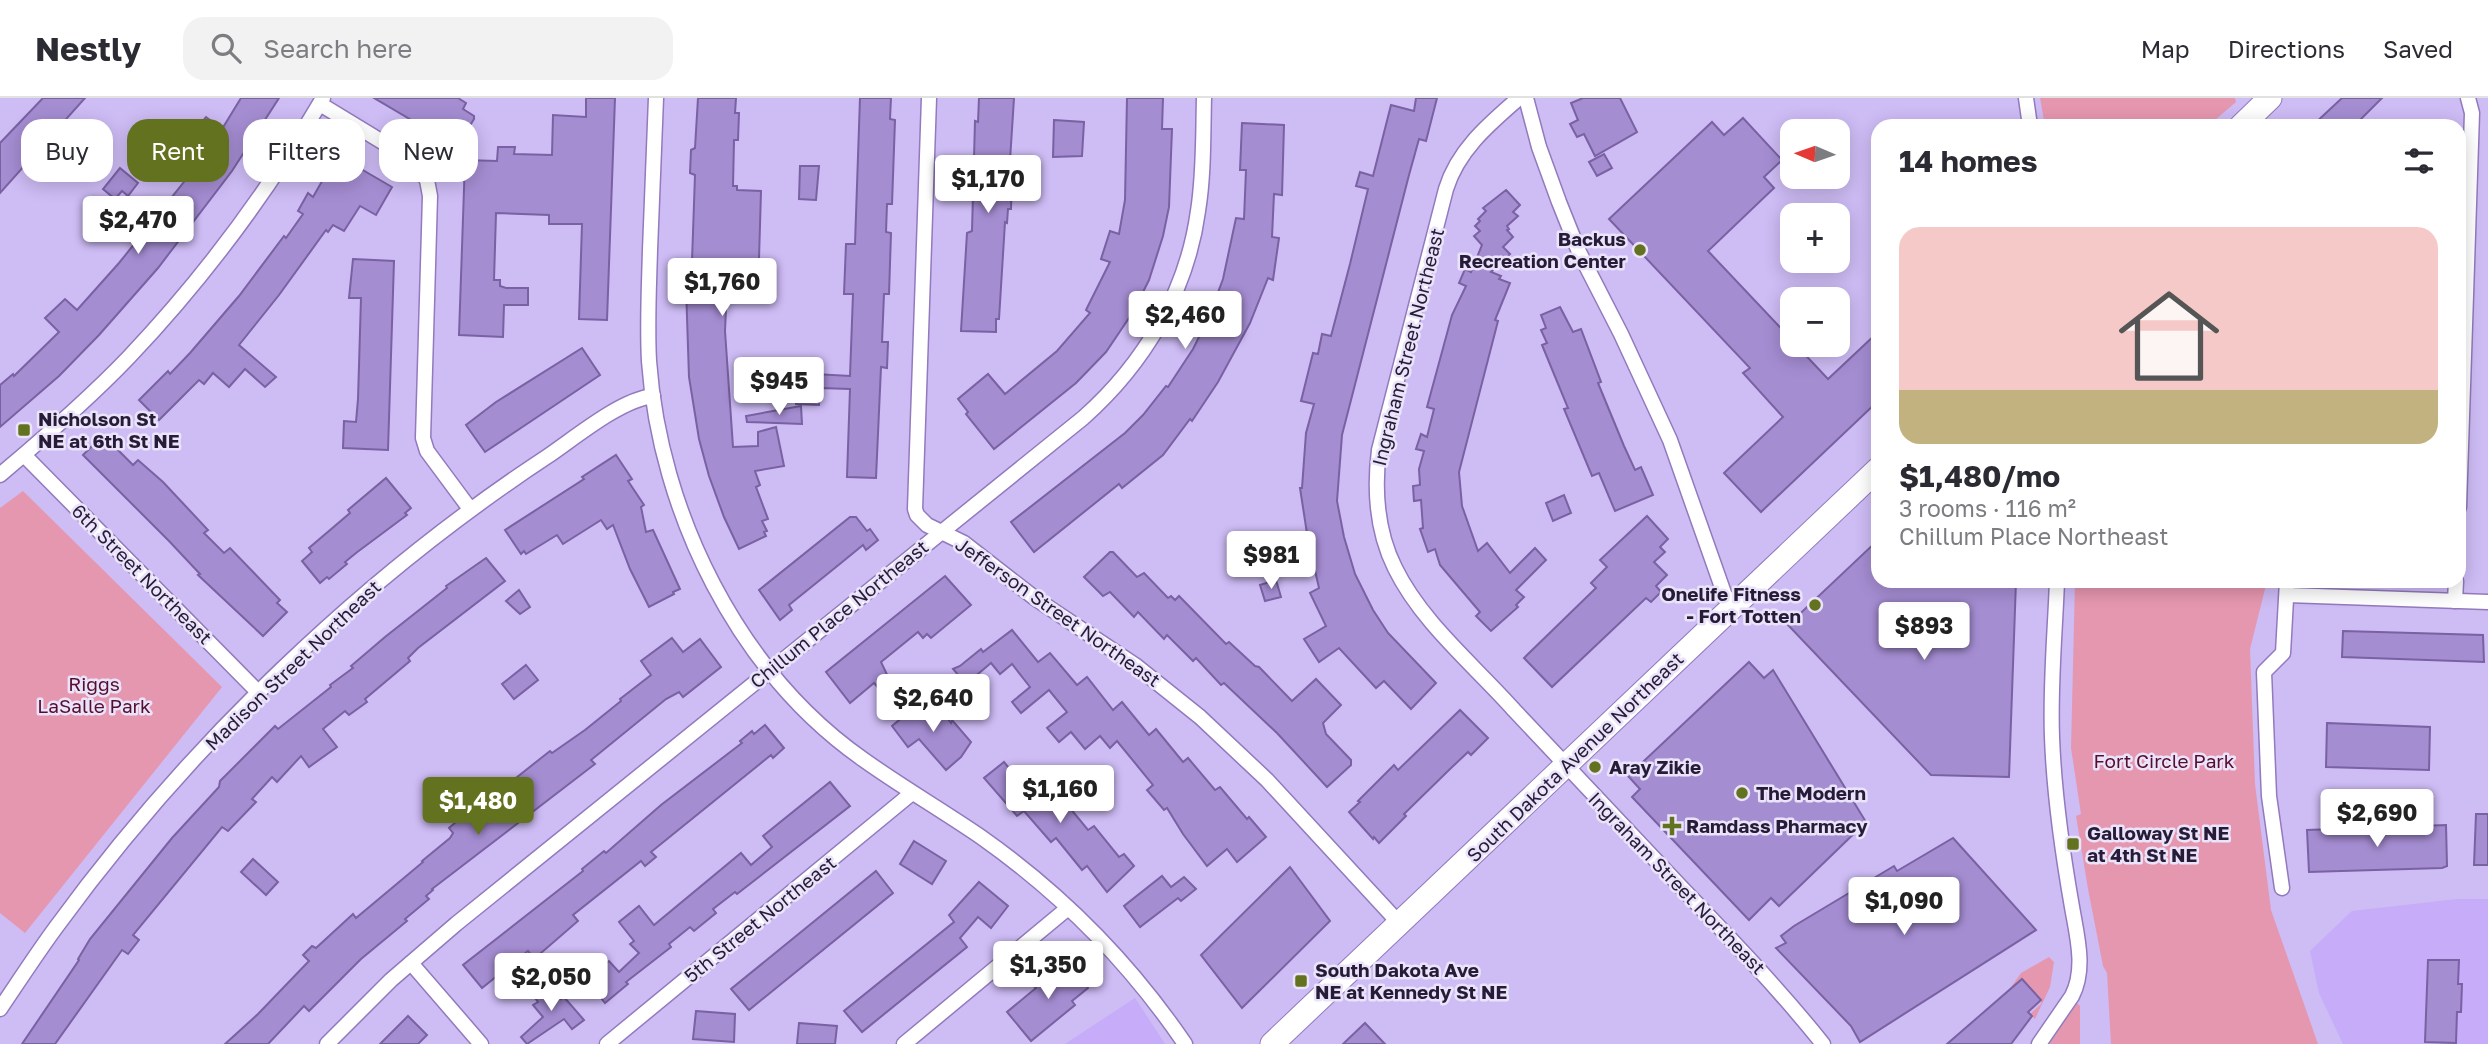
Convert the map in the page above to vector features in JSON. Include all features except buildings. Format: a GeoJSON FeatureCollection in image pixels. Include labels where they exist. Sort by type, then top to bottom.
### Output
{"type":"FeatureCollection","features":[{"type":"Feature","properties":{"kind":"main road"},"geometry":{"type":"LineString","coordinates":[[2252,119],[2270,98]]}},
{"type":"Feature","properties":{"kind":"main road","name":"South Dakota Avenue Northeast"},"geometry":{"type":"LineString","coordinates":[[1272,1044],[1871,476]]}},
{"type":"Feature","properties":{"kind":"street"},"geometry":{"type":"LineString","coordinates":[[656,98],[648,327],[653,396],[666,461],[697,548],[728,610],[770,669],[836,739],[982,838],[1068,908],[1152,996],[1185,1044]]}},
{"type":"Feature","properties":{"kind":"street","name":"Jefferson Street Northeast"},"geometry":{"type":"LineString","coordinates":[[929,98],[915,509],[922,522],[964,544],[1036,599],[1135,665],[1200,717],[1267,780],[1399,923]]}},
{"type":"Feature","properties":{"kind":"street","name":"Chillum Place Northeast"},"geometry":{"type":"LineString","coordinates":[[327,1044],[411,963],[1091,411],[1112,391],[1143,352],[1176,290],[1192,242],[1200,191],[1204,98]]}},
{"type":"Feature","properties":{"kind":"street","name":"Ingraham Street Northeast"},"geometry":{"type":"LineString","coordinates":[[1519,98],[1469,145],[1447,184],[1379,450],[1378,507],[1388,552],[1414,600],[1565,766],[1770,981],[1823,1044]]}},
{"type":"Feature","properties":{"kind":"street"},"geometry":{"type":"LineString","coordinates":[[1526,98],[1539,147],[1559,202],[1579,252],[1670,440],[1730,610]]}},
{"type":"Feature","properties":{"kind":"street"},"geometry":{"type":"LineString","coordinates":[[2025,98],[2029,119]]}},
{"type":"Feature","properties":{"kind":"street"},"geometry":{"type":"LineString","coordinates":[[2466,295],[2472,113],[2468,98]]}},
{"type":"Feature","properties":{"kind":"street"},"geometry":{"type":"LineString","coordinates":[[0,475],[121,365],[177,303],[258,198],[321,101],[412,160],[427,180],[430,196],[423,438],[427,451],[470,509]]}},
{"type":"Feature","properties":{"kind":"street","name":"Madison Street Northeast"},"geometry":{"type":"LineString","coordinates":[[0,1009],[57,926],[114,852],[171,786],[259,693],[356,603],[470,509],[624,406],[653,396]]}},
{"type":"Feature","properties":{"kind":"street","name":"6th Street Northeast"},"geometry":{"type":"LineString","coordinates":[[24,455],[259,693]]}},
{"type":"Feature","properties":{"kind":"street"},"geometry":{"type":"LineString","coordinates":[[2039,1044],[2076,988],[2079,971],[2078,944],[2059,829],[2053,754],[2052,694],[2057,588]]}},
{"type":"Feature","properties":{"kind":"street"},"geometry":{"type":"LineString","coordinates":[[2282,888],[2269,796],[2264,672],[2283,653],[2287,588],[2488,602]]}},
{"type":"Feature","properties":{"kind":"street"},"geometry":{"type":"LineString","coordinates":[[2455,601],[2456,588]]}},
{"type":"Feature","properties":{"kind":"street","name":"5th Street Northeast"},"geometry":{"type":"LineString","coordinates":[[607,1044],[912,793]]}},
{"type":"Feature","properties":{"kind":"street"},"geometry":{"type":"LineString","coordinates":[[904,1044],[1068,908]]}},
{"type":"Feature","properties":{"kind":"street"},"geometry":{"type":"LineString","coordinates":[[411,963],[481,1044]]}},
{"type":"Feature","properties":{"kind":"shaded area"},"geometry":{"type":"Polygon","coordinates":[[[2457,899],[2488,899],[2488,1044],[2343,1044],[2319,993],[2310,951],[2352,911],[2457,899]]]}},
{"type":"Feature","properties":{"kind":"shaded area"},"geometry":{"type":"Polygon","coordinates":[[[1135,998],[1165,1044],[1065,1044],[1135,998]]]}},
{"type":"Feature","properties":{"kind":"green space"},"geometry":{"type":"Polygon","coordinates":[[[2040,98],[2235,98],[2236,102],[2216,119],[2044,119],[2040,98]]]}},
{"type":"Feature","properties":{"kind":"green space","name":"Riggs LaSalle Park"},"geometry":{"type":"Polygon","coordinates":[[[23,491],[222,687],[25,933],[0,913],[0,508],[23,491]]]}},
{"type":"Feature","properties":{"kind":"green space","name":"Fort Circle Park"},"geometry":{"type":"Polygon","coordinates":[[[2075,588],[2265,588],[2250,649],[2255,784],[2271,910],[2318,1044],[2111,1044],[2107,973],[2103,966],[2076,816],[2081,814],[2071,748],[2075,588]]]}},
{"type":"Feature","properties":{"kind":"green space"},"geometry":{"type":"Polygon","coordinates":[[[2049,957],[2054,962],[2050,987],[2035,1019],[2030,1014],[2041,1004],[2041,1000],[2011,987],[2021,973],[2049,957]]]}},
{"type":"Feature","properties":{"kind":"green space"},"geometry":{"type":"Polygon","coordinates":[[[2077,1003],[2080,1006],[2080,1044],[2049,1044],[2077,1003]]]}},
{"type":"Feature","properties":{"kind":"place","name":"Backus Recreation Center"},"geometry":{"type":"Point","coordinates":[1640,250]}},
{"type":"Feature","properties":{"kind":"place","name":"Nicholson St NE at 6th St NE"},"geometry":{"type":"Point","coordinates":[24,430]}},
{"type":"Feature","properties":{"kind":"place","name":"Onelife Fitness - Fort Totten"},"geometry":{"type":"Point","coordinates":[1815,605]}},
{"type":"Feature","properties":{"kind":"place","name":"Aray Zikie"},"geometry":{"type":"Point","coordinates":[1595,767]}},
{"type":"Feature","properties":{"kind":"place","name":"The Modern"},"geometry":{"type":"Point","coordinates":[1742,793]}},
{"type":"Feature","properties":{"kind":"place","name":"Ramdass Pharmacy"},"geometry":{"type":"Point","coordinates":[1672,826]}},
{"type":"Feature","properties":{"kind":"place","name":"Galloway St NE at 4th St NE"},"geometry":{"type":"Point","coordinates":[2073,844]}},
{"type":"Feature","properties":{"kind":"place","name":"South Dakota Ave NE at Kennedy St NE"},"geometry":{"type":"Point","coordinates":[1301,981]}}]}
